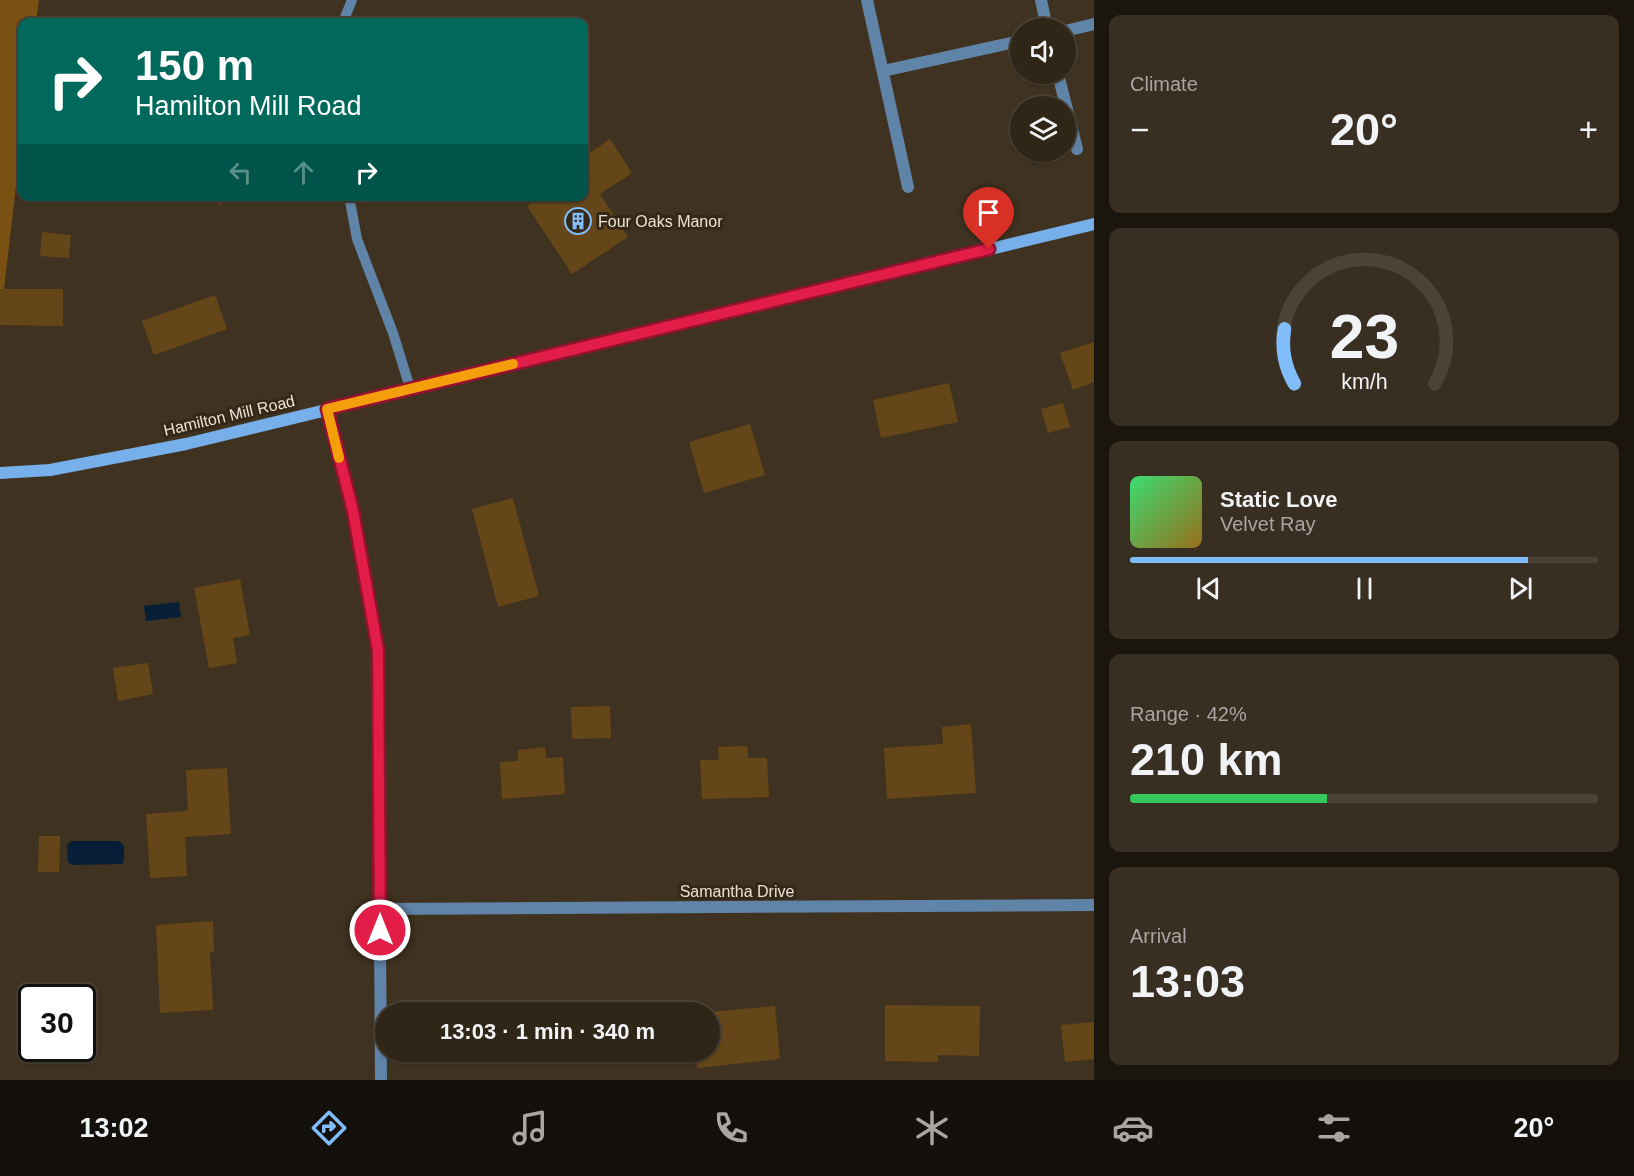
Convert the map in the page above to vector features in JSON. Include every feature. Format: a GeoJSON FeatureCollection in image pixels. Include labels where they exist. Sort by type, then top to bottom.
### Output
{"type":"FeatureCollection","features":[{"type":"Feature","properties":{"kind":"main road","name":"Hamilton Mill Road"},"geometry":{"type":"LineString","coordinates":[[0,472],[50,470],[186,444],[1094,224]]}},
{"type":"Feature","properties":{"kind":"street"},"geometry":{"type":"LineString","coordinates":[[867,0],[908,187]]}},
{"type":"Feature","properties":{"kind":"street"},"geometry":{"type":"LineString","coordinates":[[1041,0],[1045,18]]}},
{"type":"Feature","properties":{"kind":"street"},"geometry":{"type":"LineString","coordinates":[[1076,28],[1094,24]]}},
{"type":"Feature","properties":{"kind":"street"},"geometry":{"type":"LineString","coordinates":[[883,71],[1010,43]]}},
{"type":"Feature","properties":{"kind":"street"},"geometry":{"type":"LineString","coordinates":[[1061,84],[1077,149]]}},
{"type":"Feature","properties":{"kind":"street"},"geometry":{"type":"LineString","coordinates":[[327,409],[353,511],[378,650],[381,1080]]}},
{"type":"Feature","properties":{"kind":"street","name":"Samantha Drive"},"geometry":{"type":"LineString","coordinates":[[380,909],[1094,905]]}},
{"type":"Feature","properties":{"kind":"lane"},"geometry":{"type":"LineString","coordinates":[[345,18],[352,0]]}},
{"type":"Feature","properties":{"kind":"lane"},"geometry":{"type":"LineString","coordinates":[[350,201],[357,238],[393,333],[410,388]]}},
{"type":"Feature","properties":{"kind":"shaded area"},"geometry":{"type":"Polygon","coordinates":[[[0,0],[39,0],[37,18],[18,18],[18,169],[4,289],[0,290],[0,0]]]}},
{"type":"Feature","properties":{"kind":"water"},"geometry":{"type":"Polygon","coordinates":[[[179,602],[181,617],[146,621],[144,606],[179,602]]]}},
{"type":"Feature","properties":{"kind":"water"},"geometry":{"type":"Polygon","coordinates":[[[71,841],[119,841],[124,845],[124,861],[122,864],[72,865],[68,862],[67,845],[71,841]]]}},
{"type":"Feature","properties":{"kind":"building","name":"Four Oaks Manor"},"geometry":{"type":"Polygon","coordinates":[[[610,139],[632,173],[600,194],[628,237],[572,274],[527,206],[534,201],[560,201],[561,203],[588,201],[588,185],[591,183],[588,178],[588,154],[610,139]]]}},
{"type":"Feature","properties":{"kind":"building"},"geometry":{"type":"Polygon","coordinates":[[[217,201],[232,201],[218,205],[217,201]]]}},
{"type":"Feature","properties":{"kind":"building"},"geometry":{"type":"Polygon","coordinates":[[[42,232],[71,235],[69,258],[40,256],[42,232]]]}},
{"type":"Feature","properties":{"kind":"building"},"geometry":{"type":"Polygon","coordinates":[[[0,289],[63,289],[63,326],[0,325],[0,289]]]}},
{"type":"Feature","properties":{"kind":"building"},"geometry":{"type":"Polygon","coordinates":[[[215,295],[227,329],[154,355],[142,321],[215,295]]]}},
{"type":"Feature","properties":{"kind":"building"},"geometry":{"type":"Polygon","coordinates":[[[1094,342],[1094,382],[1073,390],[1060,353],[1094,342]]]}},
{"type":"Feature","properties":{"kind":"building"},"geometry":{"type":"Polygon","coordinates":[[[949,383],[958,422],[881,438],[873,400],[949,383]]]}},
{"type":"Feature","properties":{"kind":"building"},"geometry":{"type":"Polygon","coordinates":[[[1063,403],[1070,427],[1048,433],[1041,409],[1063,403]]]}},
{"type":"Feature","properties":{"kind":"building"},"geometry":{"type":"Polygon","coordinates":[[[750,424],[765,475],[704,493],[689,442],[750,424]]]}},
{"type":"Feature","properties":{"kind":"building"},"geometry":{"type":"Polygon","coordinates":[[[513,498],[539,596],[498,607],[472,509],[513,498]]]}},
{"type":"Feature","properties":{"kind":"building"},"geometry":{"type":"Polygon","coordinates":[[[240,579],[250,635],[233,638],[237,663],[209,668],[194,588],[240,579]]]}},
{"type":"Feature","properties":{"kind":"building"},"geometry":{"type":"Polygon","coordinates":[[[148,663],[153,694],[118,701],[113,668],[148,663]]]}},
{"type":"Feature","properties":{"kind":"building"},"geometry":{"type":"Polygon","coordinates":[[[610,706],[611,738],[572,739],[571,707],[610,706]]]}},
{"type":"Feature","properties":{"kind":"building"},"geometry":{"type":"Polygon","coordinates":[[[971,724],[976,793],[887,799],[884,748],[943,744],[942,727],[971,724]]]}},
{"type":"Feature","properties":{"kind":"building"},"geometry":{"type":"Polygon","coordinates":[[[747,746],[748,758],[767,758],[769,797],[702,799],[700,760],[719,760],[718,747],[747,746]]]}},
{"type":"Feature","properties":{"kind":"building"},"geometry":{"type":"Polygon","coordinates":[[[545,747],[546,758],[563,757],[565,794],[502,799],[500,762],[518,761],[518,750],[545,747]]]}},
{"type":"Feature","properties":{"kind":"building"},"geometry":{"type":"Polygon","coordinates":[[[227,768],[231,834],[185,837],[187,876],[150,878],[146,814],[188,811],[186,770],[227,768]]]}},
{"type":"Feature","properties":{"kind":"building"},"geometry":{"type":"Polygon","coordinates":[[[39,836],[60,836],[59,872],[38,872],[39,836]]]}},
{"type":"Feature","properties":{"kind":"building"},"geometry":{"type":"Polygon","coordinates":[[[213,921],[214,952],[210,953],[213,1010],[160,1013],[156,925],[213,921]]]}},
{"type":"Feature","properties":{"kind":"building"},"geometry":{"type":"Polygon","coordinates":[[[885,1005],[980,1006],[979,1056],[938,1055],[938,1062],[885,1061],[885,1005]]]}},
{"type":"Feature","properties":{"kind":"building"},"geometry":{"type":"Polygon","coordinates":[[[775,1006],[780,1059],[697,1068],[696,1062],[720,1062],[720,1011],[775,1006]]]}},
{"type":"Feature","properties":{"kind":"building"},"geometry":{"type":"Polygon","coordinates":[[[1094,1022],[1094,1059],[1065,1062],[1061,1025],[1094,1022]]]}},
{"type":"Feature","properties":{"kind":"slow traffic"},"geometry":{"type":"LineString","coordinates":[[339,458],[327,409],[513,364]]}},
{"type":"Feature","properties":{"kind":"place","name":"Four Oaks Manor"},"geometry":{"type":"Point","coordinates":[578,221]}},
{"type":"Feature","properties":{"kind":"route"},"geometry":{"type":"LineString","coordinates":[[380,930],[378,650],[353,511],[327,409],[989,249]]}}]}
